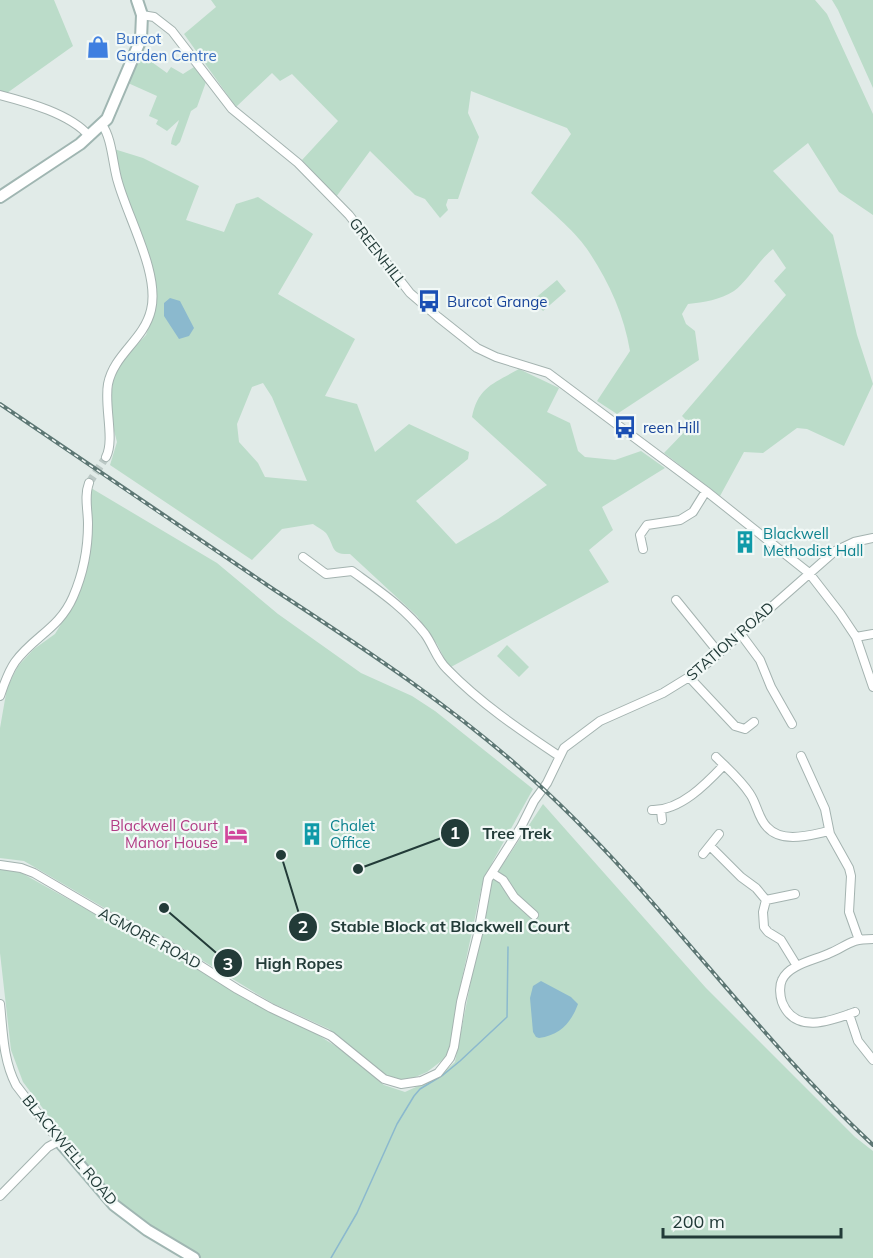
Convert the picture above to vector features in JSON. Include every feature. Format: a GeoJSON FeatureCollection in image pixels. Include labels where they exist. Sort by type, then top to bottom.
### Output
{"type":"FeatureCollection","features":[{"type":"Feature","properties":{"kind":"main road"},"geometry":{"type":"LineString","coordinates":[[0,197],[60,159],[102,125],[110,112],[138,47],[142,15],[137,0]]}},
{"type":"Feature","properties":{"kind":"main road","name":"BLACKWELL ROAD"},"geometry":{"type":"LineString","coordinates":[[59,1141],[114,1205],[147,1230],[194,1258]]}},
{"type":"Feature","properties":{"kind":"street","name":"GREENHILL"},"geometry":{"type":"LineString","coordinates":[[142,15],[154,17],[167,26],[232,109],[298,163],[349,215],[410,293],[438,317],[477,348],[496,357],[548,373],[706,491],[809,573],[856,637],[873,687]]}},
{"type":"Feature","properties":{"kind":"street"},"geometry":{"type":"LineString","coordinates":[[0,95],[25,102],[61,117],[81,128],[89,136]]}},
{"type":"Feature","properties":{"kind":"street"},"geometry":{"type":"LineString","coordinates":[[102,125],[107,135],[117,179],[143,252],[153,293],[151,312],[147,321],[138,338],[117,360],[110,377],[106,406],[110,447],[106,457]]}},
{"type":"Feature","properties":{"kind":"street"},"geometry":{"type":"LineString","coordinates":[[0,696],[15,661],[57,624],[74,595],[82,572],[87,542],[86,495],[89,483]]}},
{"type":"Feature","properties":{"kind":"street"},"geometry":{"type":"LineString","coordinates":[[643,549],[640,535],[647,525],[680,520],[693,512],[706,491]]}},
{"type":"Feature","properties":{"kind":"street","name":"STATION ROAD"},"geometry":{"type":"LineString","coordinates":[[540,792],[559,756],[572,741],[600,722],[663,693],[689,677],[835,551],[854,542],[873,538]]}},
{"type":"Feature","properties":{"kind":"street"},"geometry":{"type":"LineString","coordinates":[[303,557],[326,574],[352,571],[408,613],[425,634],[444,667],[518,728],[559,756]]}},
{"type":"Feature","properties":{"kind":"street"},"geometry":{"type":"LineString","coordinates":[[676,600],[719,653]]}},
{"type":"Feature","properties":{"kind":"street"},"geometry":{"type":"LineString","coordinates":[[741,633],[760,660],[771,687],[792,724]]}},
{"type":"Feature","properties":{"kind":"street"},"geometry":{"type":"LineString","coordinates":[[856,637],[873,634]]}},
{"type":"Feature","properties":{"kind":"street"},"geometry":{"type":"LineString","coordinates":[[689,677],[735,726],[745,729],[754,722]]}},
{"type":"Feature","properties":{"kind":"street"},"geometry":{"type":"LineString","coordinates":[[811,754],[801,757],[825,809],[829,831],[849,868],[851,876],[849,912],[859,940]]}},
{"type":"Feature","properties":{"kind":"street"},"geometry":{"type":"LineString","coordinates":[[716,757],[741,782],[752,797],[766,827],[774,832],[793,837],[829,831]]}},
{"type":"Feature","properties":{"kind":"street"},"geometry":{"type":"LineString","coordinates":[[662,820],[657,810],[700,791],[724,765]]}},
{"type":"Feature","properties":{"kind":"street","name":"AGMORE ROAD"},"geometry":{"type":"LineString","coordinates":[[0,865],[21,867],[34,873],[102,913],[163,942],[237,989],[331,1036],[374,1073],[401,1084],[421,1081],[438,1073],[450,1058],[488,879],[540,792]]}},
{"type":"Feature","properties":{"kind":"street"},"geometry":{"type":"LineString","coordinates":[[703,854],[719,834]]}},
{"type":"Feature","properties":{"kind":"street"},"geometry":{"type":"LineString","coordinates":[[710,846],[766,900]]}},
{"type":"Feature","properties":{"kind":"street"},"geometry":{"type":"LineString","coordinates":[[492,873],[503,880],[514,897],[534,915]]}},
{"type":"Feature","properties":{"kind":"street"},"geometry":{"type":"LineString","coordinates":[[766,900],[791,898]]}},
{"type":"Feature","properties":{"kind":"street"},"geometry":{"type":"LineString","coordinates":[[766,900],[763,912],[764,927],[781,940],[797,966]]}},
{"type":"Feature","properties":{"kind":"street"},"geometry":{"type":"LineString","coordinates":[[873,939],[859,940],[797,966],[787,973],[780,989],[784,1006],[798,1021],[815,1023],[852,1013],[858,1041],[873,1060]]}},
{"type":"Feature","properties":{"kind":"street","name":"BLACKWELL ROAD"},"geometry":{"type":"LineString","coordinates":[[0,1004],[7,1063],[16,1085],[59,1141]]}},
{"type":"Feature","properties":{"kind":"street"},"geometry":{"type":"LineString","coordinates":[[0,1057],[7,1063]]}},
{"type":"Feature","properties":{"kind":"street"},"geometry":{"type":"LineString","coordinates":[[0,1196],[48,1147],[59,1141]]}},
{"type":"Feature","properties":{"kind":"green space"},"geometry":{"type":"Polygon","coordinates":[[[0,0],[54,0],[73,46],[7,93],[0,91],[0,0]]]}},
{"type":"Feature","properties":{"kind":"green space"},"geometry":{"type":"Polygon","coordinates":[[[211,0],[815,0],[827,14],[873,114],[873,215],[839,192],[808,143],[773,171],[833,235],[857,335],[873,384],[844,446],[807,429],[797,428],[763,453],[744,452],[720,496],[664,453],[691,425],[682,416],[786,295],[774,281],[786,268],[773,249],[734,291],[718,299],[688,304],[682,314],[686,324],[695,331],[699,360],[617,414],[597,401],[630,351],[619,311],[602,273],[582,242],[531,193],[571,134],[567,128],[471,91],[468,113],[479,137],[458,199],[448,199],[446,205],[448,210],[440,218],[425,199],[415,195],[370,151],[336,197],[302,160],[338,121],[292,74],[280,81],[272,73],[236,107],[184,34],[216,7],[211,0]]]}},
{"type":"Feature","properties":{"kind":"green space"},"geometry":{"type":"Polygon","coordinates":[[[832,0],[873,0],[873,88],[838,10],[832,0]]]}},
{"type":"Feature","properties":{"kind":"green space"},"geometry":{"type":"Polygon","coordinates":[[[142,55],[167,73],[171,67],[183,74],[194,67],[206,82],[197,107],[191,111],[180,142],[176,146],[171,144],[179,120],[167,131],[156,124],[158,120],[149,116],[157,96],[128,83],[142,55]]]}},
{"type":"Feature","properties":{"kind":"green space"},"geometry":{"type":"Polygon","coordinates":[[[114,149],[143,158],[199,186],[186,220],[224,232],[236,204],[258,197],[313,234],[278,294],[355,339],[325,396],[357,404],[375,452],[409,424],[469,452],[468,459],[416,501],[456,544],[498,519],[547,485],[472,417],[483,392],[495,382],[519,369],[559,388],[547,412],[570,423],[578,451],[585,457],[615,460],[641,451],[665,468],[602,507],[613,530],[589,550],[609,582],[449,668],[437,644],[417,616],[350,554],[336,551],[326,533],[313,524],[282,529],[252,560],[110,465],[117,442],[112,423],[111,397],[114,376],[120,363],[146,335],[156,307],[157,292],[124,194],[114,149]],[[263,383],[252,387],[237,424],[239,442],[258,463],[265,477],[307,481],[272,397],[263,383]]]}},
{"type":"Feature","properties":{"kind":"green space"},"geometry":{"type":"Polygon","coordinates":[[[557,280],[566,291],[543,311],[533,300],[557,280]]]}},
{"type":"Feature","properties":{"kind":"green space"},"geometry":{"type":"Polygon","coordinates":[[[91,488],[217,563],[278,614],[361,673],[412,696],[435,711],[533,789],[482,885],[455,1011],[451,1046],[444,1059],[427,1072],[400,1080],[388,1077],[329,1029],[272,1003],[169,940],[113,913],[24,861],[0,858],[0,728],[7,688],[18,666],[34,649],[55,634],[72,606],[84,576],[92,539],[91,488]]]}},
{"type":"Feature","properties":{"kind":"green space"},"geometry":{"type":"Polygon","coordinates":[[[507,645],[529,667],[519,677],[497,656],[507,645]]]}},
{"type":"Feature","properties":{"kind":"green space"},"geometry":{"type":"Polygon","coordinates":[[[543,804],[706,988],[855,1137],[873,1151],[873,1258],[201,1258],[150,1227],[115,1199],[23,1082],[11,1050],[0,953],[0,866],[18,871],[111,923],[164,949],[275,1013],[312,1031],[340,1049],[384,1085],[405,1092],[440,1076],[455,1062],[490,884],[543,804]]]}},
{"type":"Feature","properties":{"kind":"water"},"geometry":{"type":"Polygon","coordinates":[[[170,298],[180,301],[194,328],[189,336],[179,339],[164,316],[164,303],[170,298]]]}},
{"type":"Feature","properties":{"kind":"water"},"geometry":{"type":"Polygon","coordinates":[[[541,981],[571,997],[578,1004],[564,1027],[553,1034],[539,1038],[533,1032],[530,998],[533,986],[541,981]]]}},
{"type":"Feature","properties":{"kind":"waterway"},"geometry":{"type":"LineString","coordinates":[[331,1258],[357,1213],[397,1124],[414,1096],[420,1089],[460,1061],[507,1017],[508,947]]}},
{"type":"Feature","properties":{"kind":"tunnel"},"geometry":{"type":"LineString","coordinates":[[89,483],[106,457]]}},
{"type":"Feature","properties":{"kind":"railway"},"geometry":{"type":"LineString","coordinates":[[0,404],[376,658],[443,706],[508,758],[539,785],[625,872],[787,1057],[873,1145]]}},
{"type":"Feature","properties":{"kind":"place","name":"Burcot Garden Centre"},"geometry":{"type":"Point","coordinates":[98,47]}},
{"type":"Feature","properties":{"kind":"place","name":"Burcot Grange"},"geometry":{"type":"Point","coordinates":[429,301]}},
{"type":"Feature","properties":{"kind":"place","name":"reen Hill"},"geometry":{"type":"Point","coordinates":[625,427]}},
{"type":"Feature","properties":{"kind":"place","name":"Blackwell Methodist Hall"},"geometry":{"type":"Point","coordinates":[745,542]}},
{"type":"Feature","properties":{"kind":"place","name":"Blackwell Court Manor House"},"geometry":{"type":"Point","coordinates":[236,834]}},
{"type":"Feature","properties":{"kind":"place","name":"Chalet Office"},"geometry":{"type":"Point","coordinates":[312,834]}},
{"type":"Feature","properties":{"kind":"place","name":"Stable Block at Blackwell Court"},"geometry":{"type":"Point","coordinates":[281,855]}},
{"type":"Feature","properties":{"kind":"place","name":"Tree Trek"},"geometry":{"type":"Point","coordinates":[358,869]}},
{"type":"Feature","properties":{"kind":"place","name":"High Ropes"},"geometry":{"type":"Point","coordinates":[164,908]}}]}
